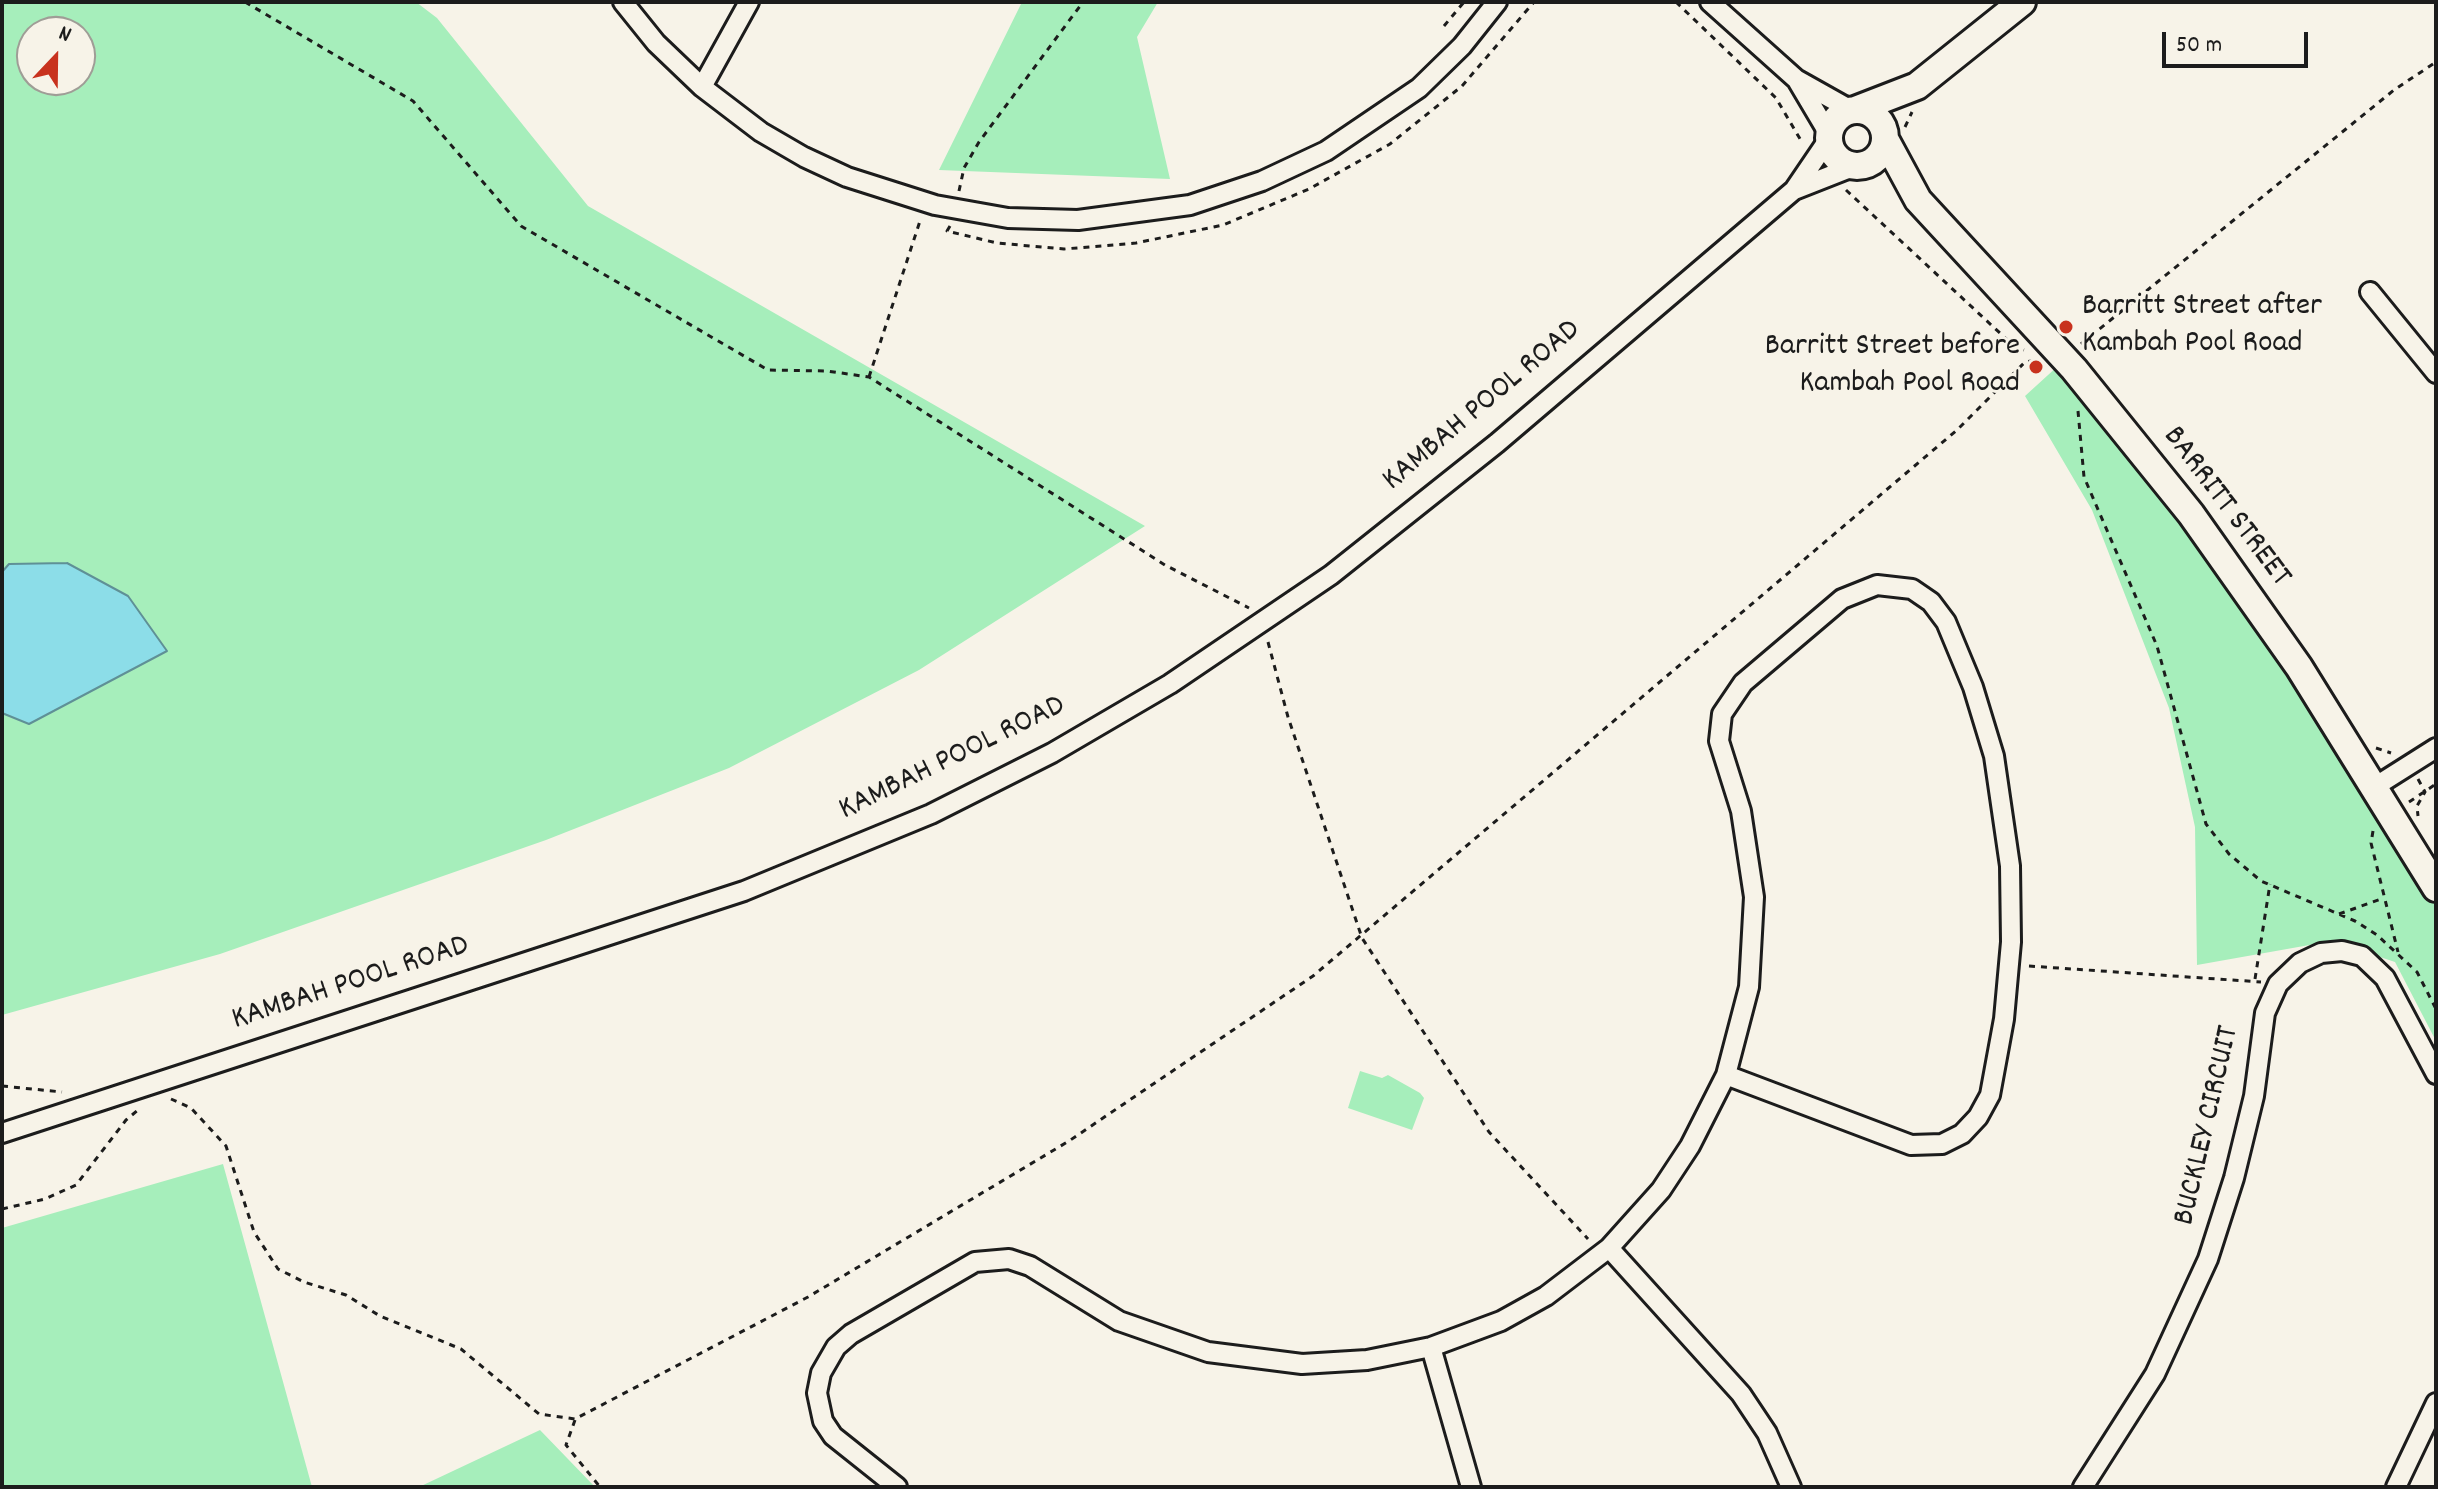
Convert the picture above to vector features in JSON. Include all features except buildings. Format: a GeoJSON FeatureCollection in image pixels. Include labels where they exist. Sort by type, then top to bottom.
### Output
{"type":"FeatureCollection","features":[{"type":"Feature","properties":{"kind":"street"},"geometry":{"type":"LineString","coordinates":[[623,2],[656,43],[702,87],[761,132],[847,177],[955,209],[1008,218],[1091,219],[1190,205],[1262,181],[1326,151],[1419,88],[1462,46],[1497,2]]}},
{"type":"Feature","properties":{"kind":"street"},"geometry":{"type":"LineString","coordinates":[[702,87],[749,2]]}},
{"type":"Feature","properties":{"kind":"street"},"geometry":{"type":"LineString","coordinates":[[1710,2],[1796,79],[1854,111],[1875,116],[1885,136]]}},
{"type":"Feature","properties":{"kind":"street"},"geometry":{"type":"LineString","coordinates":[[1830,136],[1838,118],[1917,86],[2022,2]]}},
{"type":"Feature","properties":{"kind":"street"},"geometry":{"type":"LineString","coordinates":[[1796,79],[1830,136],[1836,156],[1857,166],[1879,155],[1885,136],[1917,86]]}},
{"type":"Feature","properties":{"kind":"street","name":"KAMBAH POOL ROAD"},"geometry":{"type":"LineString","coordinates":[[2,1133],[744,891],[869,841],[1052,753],[1170,684],[1331,575],[1497,443],[1794,190],[1830,136]]}},
{"type":"Feature","properties":{"kind":"street","name":"BARRITT STREET"},"geometry":{"type":"LineString","coordinates":[[1885,136],[1918,200],[2191,514],[2299,667],[2376,786],[2436,888]]}},
{"type":"Feature","properties":{"kind":"street","name":"BARRITT STREET"},"geometry":{"type":"LineString","coordinates":[[1857,166],[1918,200]]}},
{"type":"Feature","properties":{"kind":"street","name":"KAMBAH POOL ROAD"},"geometry":{"type":"LineString","coordinates":[[1794,190],[1857,166]]}},
{"type":"Feature","properties":{"kind":"street"},"geometry":{"type":"LineString","coordinates":[[2370,292],[2436,373]]}},
{"type":"Feature","properties":{"kind":"street"},"geometry":{"type":"LineString","coordinates":[[897,1487],[833,1436],[823,1421],[817,1393],[821,1373],[836,1347],[851,1334],[987,1259],[1009,1259],[1030,1266],[1119,1321],[1208,1352],[1302,1364],[1367,1360],[1431,1347],[1524,1308],[1609,1248],[1661,1190],[1690,1146],[1726,1075],[1749,987],[1754,912],[1752,868],[1741,811],[1719,741],[1722,714],[1743,683],[1853,592],[1877,585],[1901,585],[1931,602],[1946,622],[1968,674],[2001,792],[2010,866],[2009,964],[2004,1019],[1990,1095],[1970,1125],[1942,1144],[1911,1145],[1726,1075]]}},
{"type":"Feature","properties":{"kind":"street"},"geometry":{"type":"LineString","coordinates":[[2376,786],[2436,748]]}},
{"type":"Feature","properties":{"kind":"street","name":"BUCKLEY CIRCUIT"},"geometry":{"type":"LineString","coordinates":[[2083,1487],[2155,1374],[2208,1259],[2234,1178],[2254,1096],[2265,1013],[2278,984],[2300,963],[2321,953],[2342,951],[2362,956],[2385,978],[2436,1074]]}},
{"type":"Feature","properties":{"kind":"street"},"geometry":{"type":"LineString","coordinates":[[1609,1248],[1741,1394],[1767,1433],[1791,1487]]}},
{"type":"Feature","properties":{"kind":"street"},"geometry":{"type":"LineString","coordinates":[[1431,1347],[1471,1487]]}},
{"type":"Feature","properties":{"kind":"street"},"geometry":{"type":"LineString","coordinates":[[2396,1487],[2436,1403]]}},
{"type":"Feature","properties":{"kind":"path"},"geometry":{"type":"LineString","coordinates":[[245,2],[413,101],[521,226],[574,258],[768,370],[827,371],[869,377],[1165,565],[1246,604],[1262,623],[1288,717],[1362,938],[1489,1132],[1590,1240],[1609,1248]]}},
{"type":"Feature","properties":{"kind":"path"},"geometry":{"type":"LineString","coordinates":[[955,209],[964,168],[979,142],[1083,2]]}},
{"type":"Feature","properties":{"kind":"path"},"geometry":{"type":"LineString","coordinates":[[1444,26],[1464,2]]}},
{"type":"Feature","properties":{"kind":"path"},"geometry":{"type":"LineString","coordinates":[[1676,2],[1776,98],[1801,142]]}},
{"type":"Feature","properties":{"kind":"path"},"geometry":{"type":"LineString","coordinates":[[157,1100],[172,1099],[191,1108],[226,1146],[254,1232],[278,1269],[304,1282],[346,1295],[380,1316],[461,1349],[539,1414],[575,1419],[808,1297],[1069,1141],[1313,976],[1362,938],[1957,430],[2025,362],[2083,344],[2394,90],[2436,62]]}},
{"type":"Feature","properties":{"kind":"path"},"geometry":{"type":"LineString","coordinates":[[1847,191],[2016,348],[2051,356]]}},
{"type":"Feature","properties":{"kind":"path"},"geometry":{"type":"LineString","coordinates":[[869,377],[927,203]]}},
{"type":"Feature","properties":{"kind":"path"},"geometry":{"type":"LineString","coordinates":[[2077,409],[2084,477],[2157,646],[2198,807],[2223,847],[2252,874],[2377,935],[2417,972],[2436,1009]]}},
{"type":"Feature","properties":{"kind":"path"},"geometry":{"type":"LineString","coordinates":[[2375,825],[2371,843],[2398,954]]}},
{"type":"Feature","properties":{"kind":"path"},"geometry":{"type":"LineString","coordinates":[[2009,964],[2255,981],[2270,884]]}},
{"type":"Feature","properties":{"kind":"path"},"geometry":{"type":"LineString","coordinates":[[2338,914],[2384,898]]}},
{"type":"Feature","properties":{"kind":"path"},"geometry":{"type":"LineString","coordinates":[[2,1209],[45,1199],[76,1185],[126,1120],[141,1108]]}},
{"type":"Feature","properties":{"kind":"path"},"geometry":{"type":"LineString","coordinates":[[575,1419],[566,1445],[600,1487]]}},
{"type":"Feature","properties":{"kind":"green space"},"geometry":{"type":"Polygon","coordinates":[[[2,2],[416,2],[437,18],[588,206],[1145,526],[919,670],[729,768],[546,840],[220,954],[2,1015],[2,2]]]}},
{"type":"Feature","properties":{"kind":"green space"},"geometry":{"type":"Polygon","coordinates":[[[1022,2],[1158,2],[1137,37],[1170,179],[939,170],[1022,2]]]}},
{"type":"Feature","properties":{"kind":"green space"},"geometry":{"type":"Polygon","coordinates":[[[2059,365],[2205,546],[2371,791],[2436,901],[2436,1041],[2395,962],[2332,941],[2197,965],[2195,827],[2169,708],[2092,510],[2025,396],[2059,365]]]}},
{"type":"Feature","properties":{"kind":"green space"},"geometry":{"type":"Polygon","coordinates":[[[1360,1071],[1382,1078],[1388,1075],[1420,1093],[1424,1098],[1412,1130],[1348,1108],[1360,1071]]]}},
{"type":"Feature","properties":{"kind":"green space"},"geometry":{"type":"Polygon","coordinates":[[[223,1164],[312,1487],[2,1487],[2,1228],[223,1164]]]}},
{"type":"Feature","properties":{"kind":"green space"},"geometry":{"type":"Polygon","coordinates":[[[540,1430],[595,1487],[419,1487],[540,1430]]]}},
{"type":"Feature","properties":{"kind":"water"},"geometry":{"type":"Polygon","coordinates":[[[67,563],[128,596],[167,651],[29,724],[2,713],[2,572],[9,564],[67,563]]]}},
{"type":"Feature","properties":{"kind":"place","name":"Barritt Street after Kambah Pool Road"},"geometry":{"type":"Point","coordinates":[2066,327]}},
{"type":"Feature","properties":{"kind":"place","name":"Barritt Street before Kambah Pool Road"},"geometry":{"type":"Point","coordinates":[2036,367]}}]}
